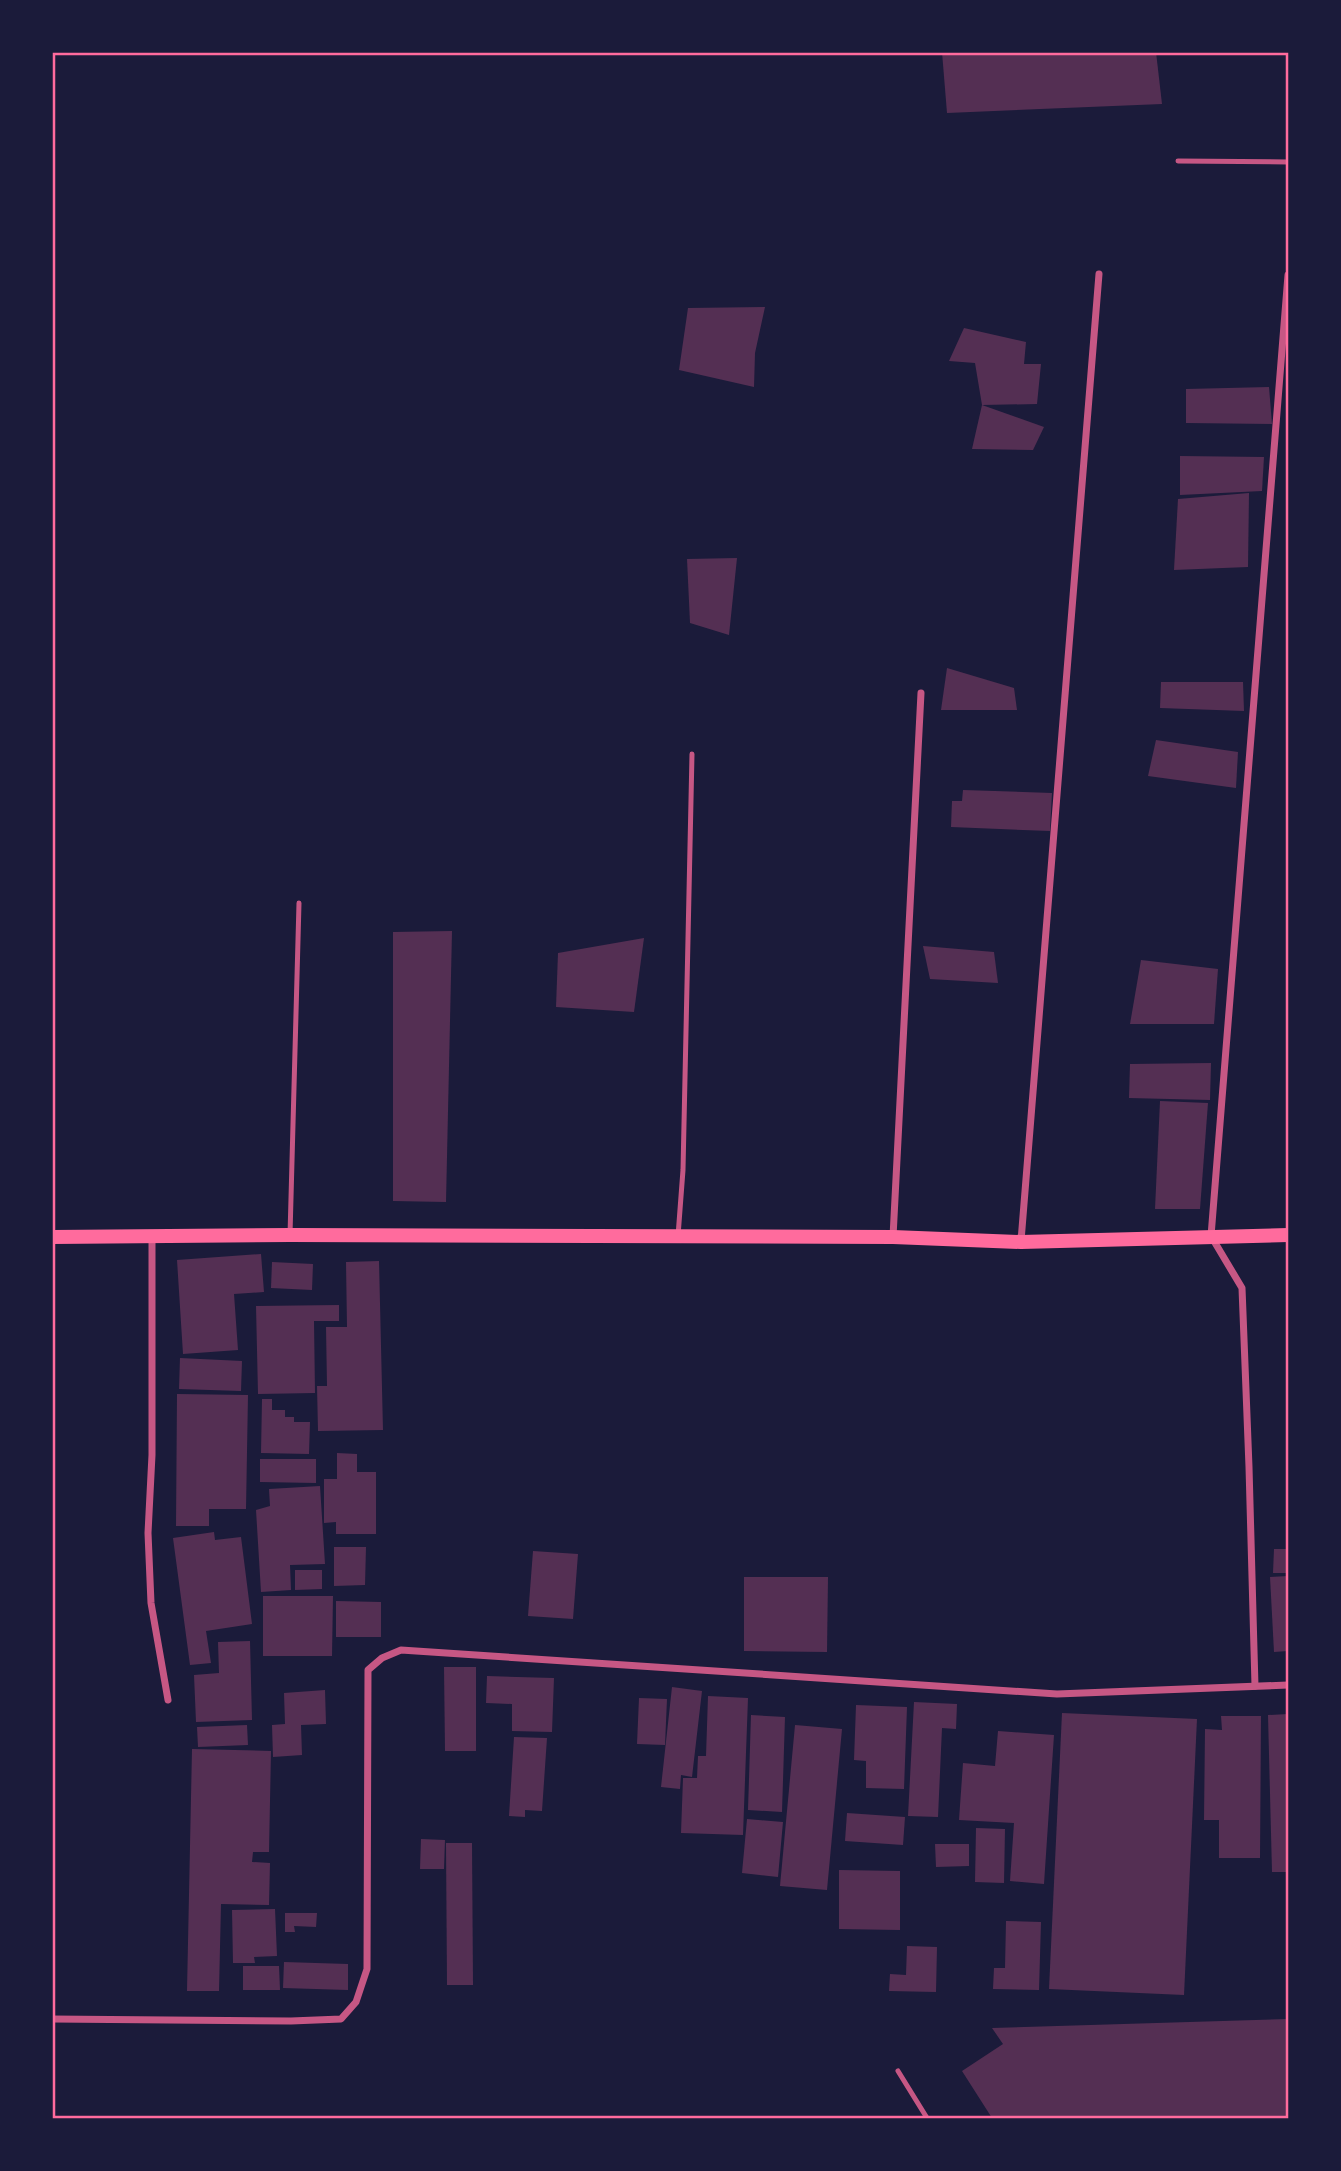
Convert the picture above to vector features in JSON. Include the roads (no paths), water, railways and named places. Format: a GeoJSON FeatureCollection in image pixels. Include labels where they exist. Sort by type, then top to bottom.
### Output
{"type":"FeatureCollection","features":[{"type":"Feature","properties":{"kind":"main road"},"geometry":{"type":"LineString","coordinates":[[52,1237],[893,1237],[1021,1242],[1289,1235]]}},
{"type":"Feature","properties":{"kind":"street"},"geometry":{"type":"LineString","coordinates":[[1021,1242],[1099,274]]}},
{"type":"Feature","properties":{"kind":"street"},"geometry":{"type":"LineString","coordinates":[[1255,1686],[1242,1288],[1211,1236],[1289,275]]}},
{"type":"Feature","properties":{"kind":"street"},"geometry":{"type":"LineString","coordinates":[[893,1237],[921,693]]}},
{"type":"Feature","properties":{"kind":"street"},"geometry":{"type":"LineString","coordinates":[[152,1236],[152,1455],[148,1533],[151,1603],[168,1700]]}},
{"type":"Feature","properties":{"kind":"street"},"geometry":{"type":"LineString","coordinates":[[52,2020],[341,2019],[356,2002],[367,1969],[368,1670],[383,1658],[401,1650],[1057,1694],[1289,1685]]}},
{"type":"Feature","properties":{"kind":"lane"},"geometry":{"type":"LineString","coordinates":[[1178,161],[1289,162]]}},
{"type":"Feature","properties":{"kind":"lane"},"geometry":{"type":"LineString","coordinates":[[678,1236],[684,1129],[692,754]]}},
{"type":"Feature","properties":{"kind":"lane"},"geometry":{"type":"LineString","coordinates":[[290,1235],[299,903]]}},
{"type":"Feature","properties":{"kind":"lane"},"geometry":{"type":"LineString","coordinates":[[898,2071],[928,2119]]}}]}
